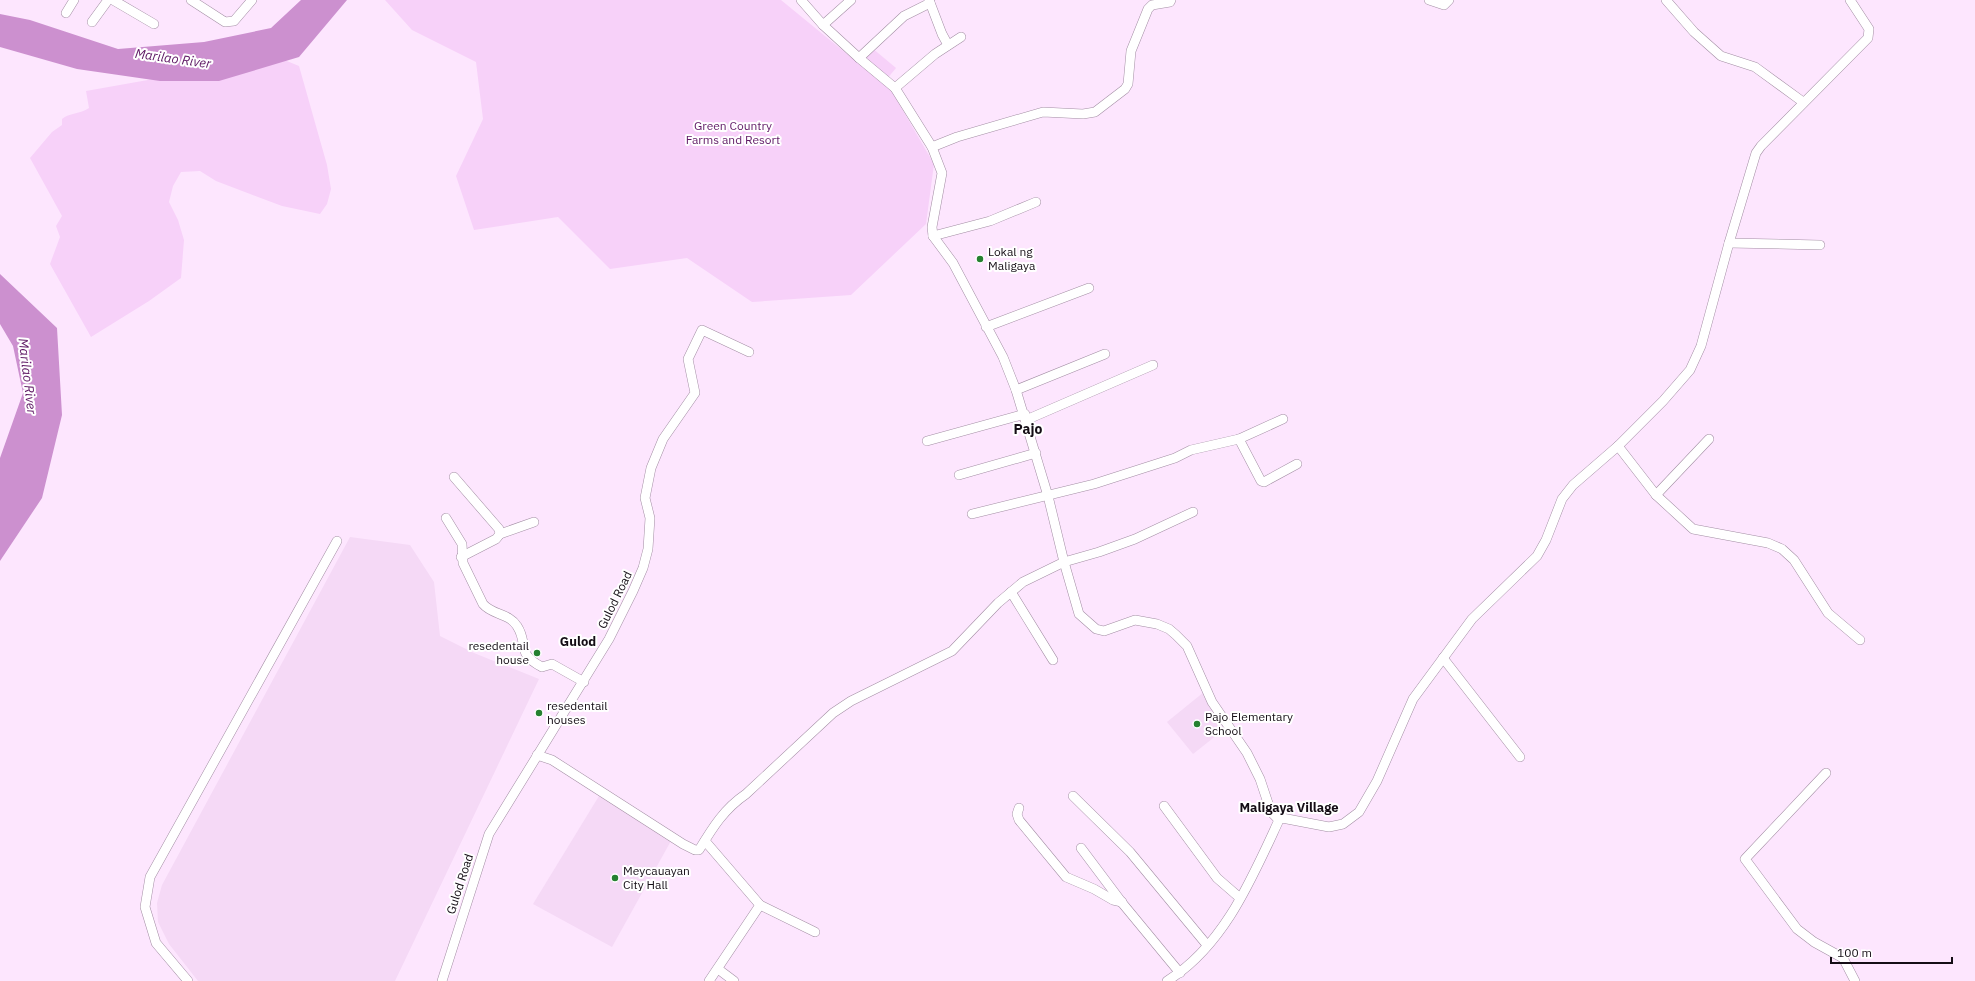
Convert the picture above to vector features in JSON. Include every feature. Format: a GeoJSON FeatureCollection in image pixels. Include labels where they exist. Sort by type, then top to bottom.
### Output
{"type":"FeatureCollection","features":[{"type":"Feature","properties":{"kind":"street"},"geometry":{"type":"LineString","coordinates":[[66,13],[74,0]]}},
{"type":"Feature","properties":{"kind":"street"},"geometry":{"type":"LineString","coordinates":[[92,22],[108,0]]}},
{"type":"Feature","properties":{"kind":"street"},"geometry":{"type":"LineString","coordinates":[[112,0],[154,24]]}},
{"type":"Feature","properties":{"kind":"street"},"geometry":{"type":"LineString","coordinates":[[196,1],[225,22],[234,21],[252,0]]}},
{"type":"Feature","properties":{"kind":"street"},"geometry":{"type":"LineString","coordinates":[[801,0],[823,24],[859,58],[895,88],[932,146],[942,173],[932,228],[933,236],[953,263],[1003,357],[1016,390],[1026,417],[1079,614],[1096,629],[1104,631],[1135,620],[1157,624],[1169,629],[1187,646],[1212,702],[1236,735],[1257,773],[1271,812],[1279,820]]}},
{"type":"Feature","properties":{"kind":"street"},"geometry":{"type":"LineString","coordinates":[[823,24],[850,0]]}},
{"type":"Feature","properties":{"kind":"street"},"geometry":{"type":"LineString","coordinates":[[932,146],[957,137],[1043,112],[1083,114],[1095,112],[1125,89],[1128,84],[1131,52],[1148,9],[1152,5],[1170,2],[1171,0]]}},
{"type":"Feature","properties":{"kind":"street"},"geometry":{"type":"LineString","coordinates":[[1429,0],[1444,5],[1449,0]]}},
{"type":"Feature","properties":{"kind":"street"},"geometry":{"type":"LineString","coordinates":[[1666,0],[1694,32],[1721,56],[1755,67],[1803,102]]}},
{"type":"Feature","properties":{"kind":"street"},"geometry":{"type":"LineString","coordinates":[[1167,981],[1180,973],[1223,926],[1253,875],[1279,820],[1282,818],[1329,827],[1343,824],[1359,812],[1377,781],[1413,699],[1472,619],[1537,556],[1546,540],[1565,494],[1573,485],[1618,446],[1663,401],[1690,370],[1701,346],[1729,243],[1756,153],[1803,102],[1868,38],[1869,29],[1850,0]]}},
{"type":"Feature","properties":{"kind":"street"},"geometry":{"type":"LineString","coordinates":[[859,58],[904,16],[930,2],[942,34],[948,45]]}},
{"type":"Feature","properties":{"kind":"street"},"geometry":{"type":"LineString","coordinates":[[895,88],[948,45],[961,37]]}},
{"type":"Feature","properties":{"kind":"street"},"geometry":{"type":"LineString","coordinates":[[933,236],[990,221],[1036,202]]}},
{"type":"Feature","properties":{"kind":"street"},"geometry":{"type":"LineString","coordinates":[[1729,243],[1820,245]]}},
{"type":"Feature","properties":{"kind":"street"},"geometry":{"type":"LineString","coordinates":[[986,327],[1089,288]]}},
{"type":"Feature","properties":{"kind":"street","name":"Gulod Road"},"geometry":{"type":"LineString","coordinates":[[442,981],[489,834],[584,682],[622,616],[643,568],[648,549],[650,518],[645,498],[651,468],[663,439],[695,394],[688,359],[702,330],[749,352]]}},
{"type":"Feature","properties":{"kind":"street"},"geometry":{"type":"LineString","coordinates":[[1016,390],[1105,354]]}},
{"type":"Feature","properties":{"kind":"street"},"geometry":{"type":"LineString","coordinates":[[927,440],[1026,417],[1153,365]]}},
{"type":"Feature","properties":{"kind":"street"},"geometry":{"type":"LineString","coordinates":[[972,514],[1048,496],[1137,471],[1175,458],[1191,450],[1239,440],[1283,419]]}},
{"type":"Feature","properties":{"kind":"street"},"geometry":{"type":"LineString","coordinates":[[1239,440],[1261,481],[1264,482],[1297,464]]}},
{"type":"Feature","properties":{"kind":"street"},"geometry":{"type":"LineString","coordinates":[[1656,495],[1709,440]]}},
{"type":"Feature","properties":{"kind":"street"},"geometry":{"type":"LineString","coordinates":[[1618,446],[1656,495],[1696,530],[1768,542],[1782,549],[1794,560],[1828,613],[1860,640]]}},
{"type":"Feature","properties":{"kind":"street"},"geometry":{"type":"LineString","coordinates":[[959,475],[1036,453]]}},
{"type":"Feature","properties":{"kind":"street"},"geometry":{"type":"LineString","coordinates":[[454,477],[499,529],[500,534]]}},
{"type":"Feature","properties":{"kind":"street"},"geometry":{"type":"LineString","coordinates":[[537,755],[552,760],[683,844],[695,850],[700,850],[723,813],[732,804],[746,794],[833,713],[851,701],[952,651],[1023,582],[1064,562],[1099,552],[1193,512]]}},
{"type":"Feature","properties":{"kind":"street"},"geometry":{"type":"LineString","coordinates":[[446,518],[462,544],[461,556],[483,604],[487,608],[508,617],[518,626],[524,652],[532,662],[542,667],[552,664],[584,682]]}},
{"type":"Feature","properties":{"kind":"street"},"geometry":{"type":"LineString","coordinates":[[461,556],[496,539],[500,534],[534,522]]}},
{"type":"Feature","properties":{"kind":"street"},"geometry":{"type":"LineString","coordinates":[[188,981],[156,943],[145,907],[150,877],[337,541]]}},
{"type":"Feature","properties":{"kind":"street"},"geometry":{"type":"LineString","coordinates":[[1011,592],[1053,660]]}},
{"type":"Feature","properties":{"kind":"street"},"geometry":{"type":"LineString","coordinates":[[1443,658],[1520,757]]}},
{"type":"Feature","properties":{"kind":"street"},"geometry":{"type":"LineString","coordinates":[[1826,773],[1745,858],[1796,929],[1814,942],[1843,958],[1855,981]]}},
{"type":"Feature","properties":{"kind":"street"},"geometry":{"type":"LineString","coordinates":[[1073,796],[1130,852],[1207,945]]}},
{"type":"Feature","properties":{"kind":"street"},"geometry":{"type":"LineString","coordinates":[[1164,806],[1217,878],[1240,898]]}},
{"type":"Feature","properties":{"kind":"street"},"geometry":{"type":"LineString","coordinates":[[1019,808],[1017,814],[1019,820],[1066,878],[1094,889],[1113,900],[1122,902]]}},
{"type":"Feature","properties":{"kind":"street"},"geometry":{"type":"LineString","coordinates":[[705,841],[760,905],[815,932]]}},
{"type":"Feature","properties":{"kind":"street"},"geometry":{"type":"LineString","coordinates":[[1081,848],[1122,902],[1180,973]]}},
{"type":"Feature","properties":{"kind":"street"},"geometry":{"type":"LineString","coordinates":[[709,981],[760,905]]}},
{"type":"Feature","properties":{"kind":"street"},"geometry":{"type":"LineString","coordinates":[[718,969],[734,981]]}},
{"type":"Feature","properties":{"kind":"shaded area"},"geometry":{"type":"Polygon","coordinates":[[[350,537],[410,545],[434,582],[440,636],[474,653],[539,679],[395,981],[198,981],[169,944],[158,922],[157,903],[162,885],[350,537]]]}},
{"type":"Feature","properties":{"kind":"shaded area","name":"Pajo Elementary School"},"geometry":{"type":"Polygon","coordinates":[[[1204,692],[1227,727],[1193,754],[1167,722],[1204,692]]]}},
{"type":"Feature","properties":{"kind":"shaded area"},"geometry":{"type":"Polygon","coordinates":[[[599,796],[672,839],[612,947],[533,904],[599,796]]]}},
{"type":"Feature","properties":{"kind":"green space","name":"Green Country Farms and Resort"},"geometry":{"type":"Polygon","coordinates":[[[385,0],[781,0],[891,90],[934,164],[926,224],[851,295],[752,302],[687,258],[610,269],[558,217],[474,230],[456,176],[483,119],[476,62],[412,30],[385,0]]]}},
{"type":"Feature","properties":{"kind":"green space"},"geometry":{"type":"Polygon","coordinates":[[[872,48],[896,68],[886,80],[861,60],[872,48]]]}},
{"type":"Feature","properties":{"kind":"green space"},"geometry":{"type":"Polygon","coordinates":[[[277,57],[299,66],[327,165],[331,189],[327,204],[320,214],[282,206],[216,181],[200,171],[181,172],[173,186],[169,202],[178,220],[184,240],[181,278],[149,301],[91,337],[50,264],[60,237],[56,226],[62,216],[30,158],[52,132],[62,125],[62,119],[89,108],[86,91],[277,57]]]}},
{"type":"Feature","properties":{"kind":"water","name":"Marilao River"},"geometry":{"type":"Polygon","coordinates":[[[301,0],[347,0],[299,57],[219,81],[160,81],[77,69],[0,47],[0,14],[30,20],[118,49],[204,42],[271,28],[301,0]]]}},
{"type":"Feature","properties":{"kind":"water","name":"Marilao River"},"geometry":{"type":"Polygon","coordinates":[[[0,274],[57,328],[62,415],[42,498],[0,561],[0,458],[23,393],[13,346],[0,324],[0,274]]]}},
{"type":"Feature","properties":{"kind":"place","name":"Lokal ng Maligaya"},"geometry":{"type":"Point","coordinates":[980,259]}},
{"type":"Feature","properties":{"kind":"place","name":"resedentail house"},"geometry":{"type":"Point","coordinates":[537,653]}},
{"type":"Feature","properties":{"kind":"place","name":"resedentail houses"},"geometry":{"type":"Point","coordinates":[539,713]}},
{"type":"Feature","properties":{"kind":"place","name":"Pajo Elementary School"},"geometry":{"type":"Point","coordinates":[1197,724]}},
{"type":"Feature","properties":{"kind":"place","name":"Meycauayan City Hall"},"geometry":{"type":"Point","coordinates":[615,878]}},
{"type":"Feature","properties":{"kind":"district","name":"Pajo"},"geometry":{"type":"Point","coordinates":[1028,429]}},
{"type":"Feature","properties":{"kind":"district","name":"Gulod"},"geometry":{"type":"Point","coordinates":[578,641]}},
{"type":"Feature","properties":{"kind":"district","name":"Maligaya Village"},"geometry":{"type":"Point","coordinates":[1289,807]}}]}
